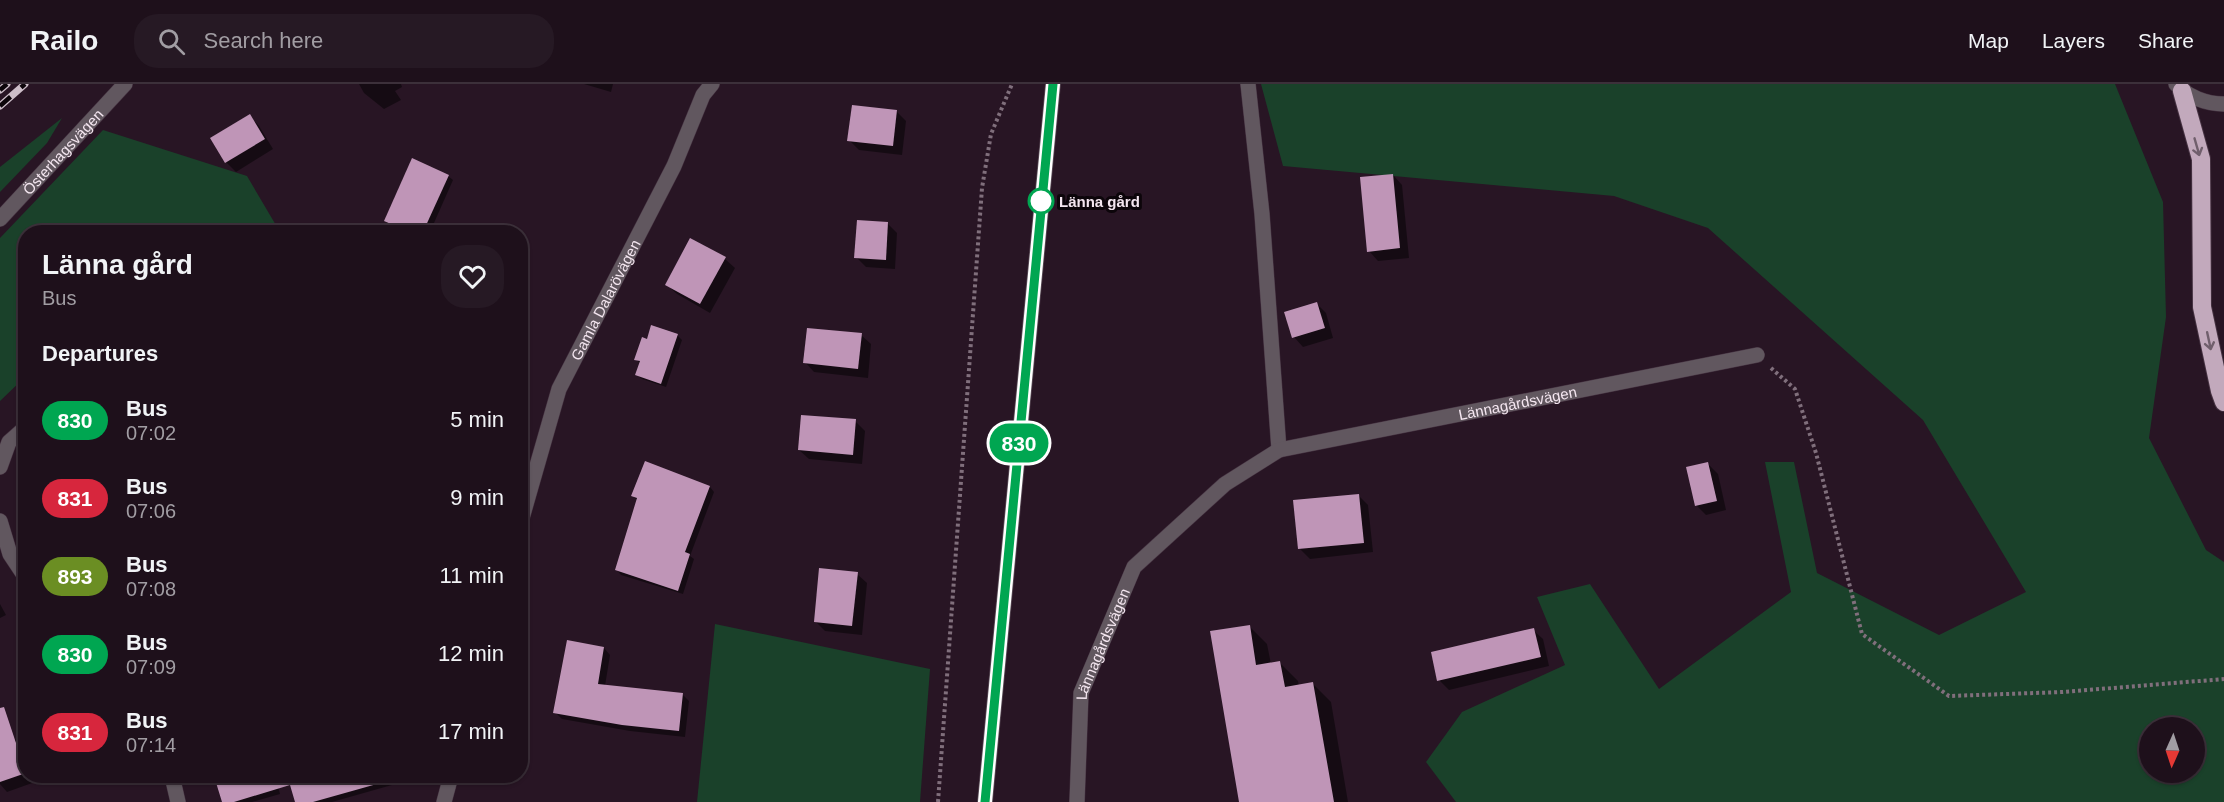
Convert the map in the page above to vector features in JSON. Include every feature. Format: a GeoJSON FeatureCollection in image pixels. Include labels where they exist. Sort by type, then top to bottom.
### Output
{"type":"FeatureCollection","features":[{"type":"Feature","properties":{"kind":"highway"},"geometry":{"type":"LineString","coordinates":[[2179,87],[2201,159],[2202,307],[2224,402]]}},
{"type":"Feature","properties":{"kind":"street","name":"Österhagsvägen"},"geometry":{"type":"LineString","coordinates":[[0,219],[125,84]]}},
{"type":"Feature","properties":{"kind":"street","name":"Gamla Dalarövägen"},"geometry":{"type":"LineString","coordinates":[[528,497],[559,389],[674,166],[703,95],[712,84]]}},
{"type":"Feature","properties":{"kind":"street"},"geometry":{"type":"LineString","coordinates":[[985,802],[1053,84]]}},
{"type":"Feature","properties":{"kind":"street"},"geometry":{"type":"LineString","coordinates":[[1248,84],[1262,214],[1279,450]]}},
{"type":"Feature","properties":{"kind":"street"},"geometry":{"type":"LineString","coordinates":[[2179,87],[2210,104],[2224,104]]}},
{"type":"Feature","properties":{"kind":"street","name":"Lännagårdsvägen"},"geometry":{"type":"LineString","coordinates":[[1077,802],[1081,693],[1134,567],[1225,484],[1279,450],[1757,355]]}},
{"type":"Feature","properties":{"kind":"street"},"geometry":{"type":"LineString","coordinates":[[0,467],[9,442],[18,434]]}},
{"type":"Feature","properties":{"kind":"street"},"geometry":{"type":"LineString","coordinates":[[0,521],[10,554],[18,566]]}},
{"type":"Feature","properties":{"kind":"street"},"geometry":{"type":"LineString","coordinates":[[174,783],[178,802]]}},
{"type":"Feature","properties":{"kind":"street"},"geometry":{"type":"LineString","coordinates":[[442,801],[448,783]]}},
{"type":"Feature","properties":{"kind":"path"},"geometry":{"type":"LineString","coordinates":[[938,802],[982,188],[991,134],[1012,84]]}},
{"type":"Feature","properties":{"kind":"path"},"geometry":{"type":"LineString","coordinates":[[1757,355],[1795,389],[1815,453],[1862,634],[1950,696],[2063,692],[2224,679]]}},
{"type":"Feature","properties":{"kind":"green space"},"geometry":{"type":"Polygon","coordinates":[[[1261,84],[2115,84],[2163,202],[2166,317],[2149,438],[2206,550],[2224,562],[2224,802],[1456,802],[1426,762],[1462,712],[1565,665],[1537,597],[1590,584],[1659,689],[1791,592],[1765,462],[1794,462],[1817,573],[1939,635],[2026,592],[1923,420],[1708,228],[1614,196],[1283,166],[1261,84]]]}},
{"type":"Feature","properties":{"kind":"green space"},"geometry":{"type":"Polygon","coordinates":[[[62,118],[47,143],[0,192],[0,167],[62,118]]]}},
{"type":"Feature","properties":{"kind":"green space"},"geometry":{"type":"Polygon","coordinates":[[[103,130],[247,176],[276,225],[18,225],[18,384],[0,401],[0,238],[103,130]]]}},
{"type":"Feature","properties":{"kind":"green space"},"geometry":{"type":"Polygon","coordinates":[[[715,624],[930,669],[920,802],[697,802],[715,624]]]}},
{"type":"Feature","properties":{"kind":"building"},"geometry":{"type":"Polygon","coordinates":[[[852,105],[897,110],[893,146],[847,141],[852,105]]]}},
{"type":"Feature","properties":{"kind":"building"},"geometry":{"type":"Polygon","coordinates":[[[250,114],[265,139],[225,163],[210,138],[250,114]]]}},
{"type":"Feature","properties":{"kind":"building"},"geometry":{"type":"Polygon","coordinates":[[[412,158],[449,175],[426,225],[393,225],[384,221],[412,158]]]}},
{"type":"Feature","properties":{"kind":"building"},"geometry":{"type":"Polygon","coordinates":[[[1393,174],[1400,248],[1367,252],[1360,177],[1393,174]]]}},
{"type":"Feature","properties":{"kind":"building"},"geometry":{"type":"Polygon","coordinates":[[[857,220],[888,222],[886,260],[854,258],[857,220]]]}},
{"type":"Feature","properties":{"kind":"building"},"geometry":{"type":"Polygon","coordinates":[[[690,238],[726,257],[700,304],[665,285],[690,238]]]}},
{"type":"Feature","properties":{"kind":"building"},"geometry":{"type":"Polygon","coordinates":[[[1317,302],[1325,328],[1292,338],[1284,312],[1317,302]]]}},
{"type":"Feature","properties":{"kind":"building"},"geometry":{"type":"Polygon","coordinates":[[[651,325],[678,334],[661,384],[635,375],[640,361],[634,360],[642,337],[647,339],[651,325]]]}},
{"type":"Feature","properties":{"kind":"building"},"geometry":{"type":"Polygon","coordinates":[[[807,328],[862,333],[858,369],[803,363],[807,328]]]}},
{"type":"Feature","properties":{"kind":"building"},"geometry":{"type":"Polygon","coordinates":[[[801,415],[856,419],[853,455],[798,450],[801,415]]]}},
{"type":"Feature","properties":{"kind":"building"},"geometry":{"type":"Polygon","coordinates":[[[645,461],[710,486],[685,552],[690,554],[678,591],[615,570],[637,498],[631,496],[645,461]]]}},
{"type":"Feature","properties":{"kind":"building"},"geometry":{"type":"Polygon","coordinates":[[[1708,462],[1717,501],[1695,506],[1686,467],[1708,462]]]}},
{"type":"Feature","properties":{"kind":"building"},"geometry":{"type":"Polygon","coordinates":[[[1359,494],[1364,543],[1298,549],[1293,500],[1359,494]]]}},
{"type":"Feature","properties":{"kind":"building"},"geometry":{"type":"Polygon","coordinates":[[[819,568],[858,572],[852,626],[814,622],[819,568]]]}},
{"type":"Feature","properties":{"kind":"building"},"geometry":{"type":"Polygon","coordinates":[[[1250,625],[1256,665],[1280,661],[1285,687],[1313,682],[1334,802],[1239,802],[1210,631],[1250,625]]]}},
{"type":"Feature","properties":{"kind":"building"},"geometry":{"type":"Polygon","coordinates":[[[1534,628],[1541,657],[1437,681],[1431,652],[1534,628]]]}},
{"type":"Feature","properties":{"kind":"building"},"geometry":{"type":"Polygon","coordinates":[[[567,640],[604,647],[598,684],[683,693],[679,731],[622,725],[553,713],[567,640]]]}},
{"type":"Feature","properties":{"kind":"building"},"geometry":{"type":"Polygon","coordinates":[[[4,707],[18,749],[18,776],[0,782],[0,708],[4,707]]]}},
{"type":"Feature","properties":{"kind":"building"},"geometry":{"type":"Polygon","coordinates":[[[216,783],[380,783],[313,802],[295,802],[290,785],[234,802],[222,802],[216,783]]]}},
{"type":"Feature","properties":{"kind":"railway"},"geometry":{"type":"LineString","coordinates":[[0,90],[7,84]]}},
{"type":"Feature","properties":{"kind":"railway"},"geometry":{"type":"LineString","coordinates":[[0,106],[25,84]]}},
{"type":"Feature","properties":{"kind":"bus line","name":"830"},"geometry":{"type":"LineString","coordinates":[[985,802],[1053,84]]}},
{"type":"Feature","properties":{"kind":"place","name":"Länna gård"},"geometry":{"type":"Point","coordinates":[1041,201]}}]}
